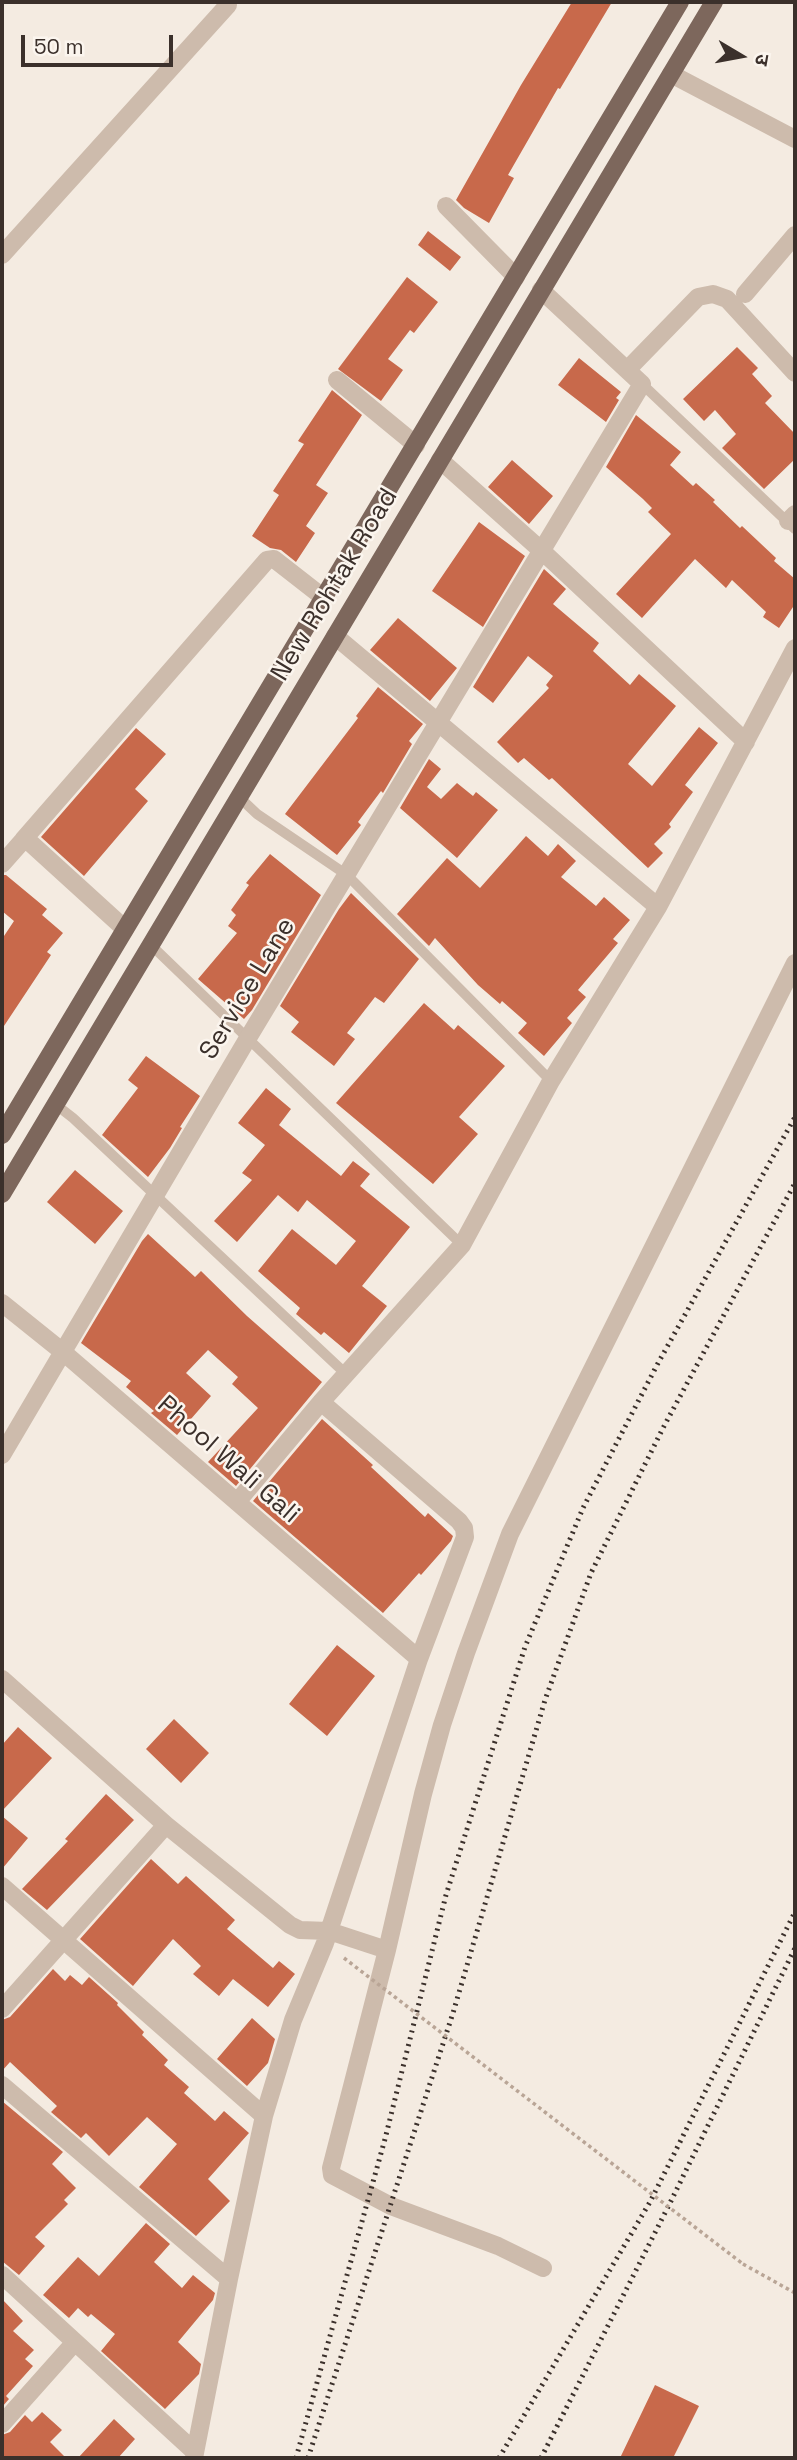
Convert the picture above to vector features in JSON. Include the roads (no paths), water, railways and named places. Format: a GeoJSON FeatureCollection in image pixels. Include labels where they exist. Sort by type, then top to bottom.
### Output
{"type":"FeatureCollection","features":[{"type":"Feature","properties":{"kind":"main road","name":"New Rohtak Road"},"geometry":{"type":"LineString","coordinates":[[2,1135],[680,2]]}},
{"type":"Feature","properties":{"kind":"main road","name":"New Rohtak Road"},"geometry":{"type":"LineString","coordinates":[[2,1194],[714,2]]}},
{"type":"Feature","properties":{"kind":"street"},"geometry":{"type":"LineString","coordinates":[[2,255],[228,5],[225,2]]}},
{"type":"Feature","properties":{"kind":"street"},"geometry":{"type":"LineString","coordinates":[[671,74],[795,139]]}},
{"type":"Feature","properties":{"kind":"street"},"geometry":{"type":"LineString","coordinates":[[446,206],[516,277]]}},
{"type":"Feature","properties":{"kind":"street"},"geometry":{"type":"LineString","coordinates":[[745,294],[795,235]]}},
{"type":"Feature","properties":{"kind":"street"},"geometry":{"type":"LineString","coordinates":[[541,290],[642,384]]}},
{"type":"Feature","properties":{"kind":"street"},"geometry":{"type":"LineString","coordinates":[[627,370],[698,297],[713,294],[727,299],[795,373]]}},
{"type":"Feature","properties":{"kind":"street"},"geometry":{"type":"LineString","coordinates":[[337,380],[416,444]]}},
{"type":"Feature","properties":{"kind":"street","name":"Service Lane"},"geometry":{"type":"LineString","coordinates":[[2,1455],[248,1038],[642,384]]}},
{"type":"Feature","properties":{"kind":"street"},"geometry":{"type":"LineString","coordinates":[[440,460],[746,741]]}},
{"type":"Feature","properties":{"kind":"street"},"geometry":{"type":"LineString","coordinates":[[2,864],[267,560],[274,559],[324,598]]}},
{"type":"Feature","properties":{"kind":"street"},"geometry":{"type":"LineString","coordinates":[[335,636],[658,907]]}},
{"type":"Feature","properties":{"kind":"street"},"geometry":{"type":"LineString","coordinates":[[237,1502],[345,1374],[462,1245],[551,1081],[658,907],[795,648]]}},
{"type":"Feature","properties":{"kind":"street"},"geometry":{"type":"LineString","coordinates":[[23,840],[25,838],[125,929]]}},
{"type":"Feature","properties":{"kind":"street"},"geometry":{"type":"LineString","coordinates":[[543,2268],[498,2246],[391,2206],[332,2175],[331,2168],[442,1725],[510,1534],[795,963]]}},
{"type":"Feature","properties":{"kind":"street","name":"Phool Wali Gali"},"geometry":{"type":"LineString","coordinates":[[2,1303],[63,1352],[419,1659]]}},
{"type":"Feature","properties":{"kind":"street"},"geometry":{"type":"LineString","coordinates":[[195,2455],[264,2116],[293,2020],[329,1931],[419,1659],[465,1537],[464,1528],[321,1402]]}},
{"type":"Feature","properties":{"kind":"street"},"geometry":{"type":"LineString","coordinates":[[2,1679],[166,1825],[290,1924],[300,1930],[329,1931],[387,1950]]}},
{"type":"Feature","properties":{"kind":"street"},"geometry":{"type":"LineString","coordinates":[[2,2009],[166,1825]]}},
{"type":"Feature","properties":{"kind":"street"},"geometry":{"type":"LineString","coordinates":[[2,1886],[264,2116]]}},
{"type":"Feature","properties":{"kind":"street"},"geometry":{"type":"LineString","coordinates":[[2,2085],[229,2278]]}},
{"type":"Feature","properties":{"kind":"street"},"geometry":{"type":"LineString","coordinates":[[2,2275],[195,2455]]}},
{"type":"Feature","properties":{"kind":"street"},"geometry":{"type":"LineString","coordinates":[[2,2424],[75,2342]]}},
{"type":"Feature","properties":{"kind":"lane"},"geometry":{"type":"LineString","coordinates":[[642,384],[793,521]]}},
{"type":"Feature","properties":{"kind":"lane"},"geometry":{"type":"LineString","coordinates":[[239,797],[257,814],[347,875],[551,1081]]}},
{"type":"Feature","properties":{"kind":"lane"},"geometry":{"type":"LineString","coordinates":[[151,945],[462,1245]]}},
{"type":"Feature","properties":{"kind":"lane"},"geometry":{"type":"LineString","coordinates":[[55,1104],[345,1374]]}},
{"type":"Feature","properties":{"kind":"railway"},"geometry":{"type":"LineString","coordinates":[[296,2458],[385,2139],[446,1895],[525,1647],[583,1508],[657,1365],[795,1117]]}},
{"type":"Feature","properties":{"kind":"railway"},"geometry":{"type":"LineString","coordinates":[[308,2458],[453,2013],[545,1700],[591,1573],[663,1428],[795,1183]]}},
{"type":"Feature","properties":{"kind":"railway"},"geometry":{"type":"LineString","coordinates":[[499,2458],[650,2202],[795,1912]]}},
{"type":"Feature","properties":{"kind":"railway"},"geometry":{"type":"LineString","coordinates":[[541,2458],[795,1948]]}}]}
